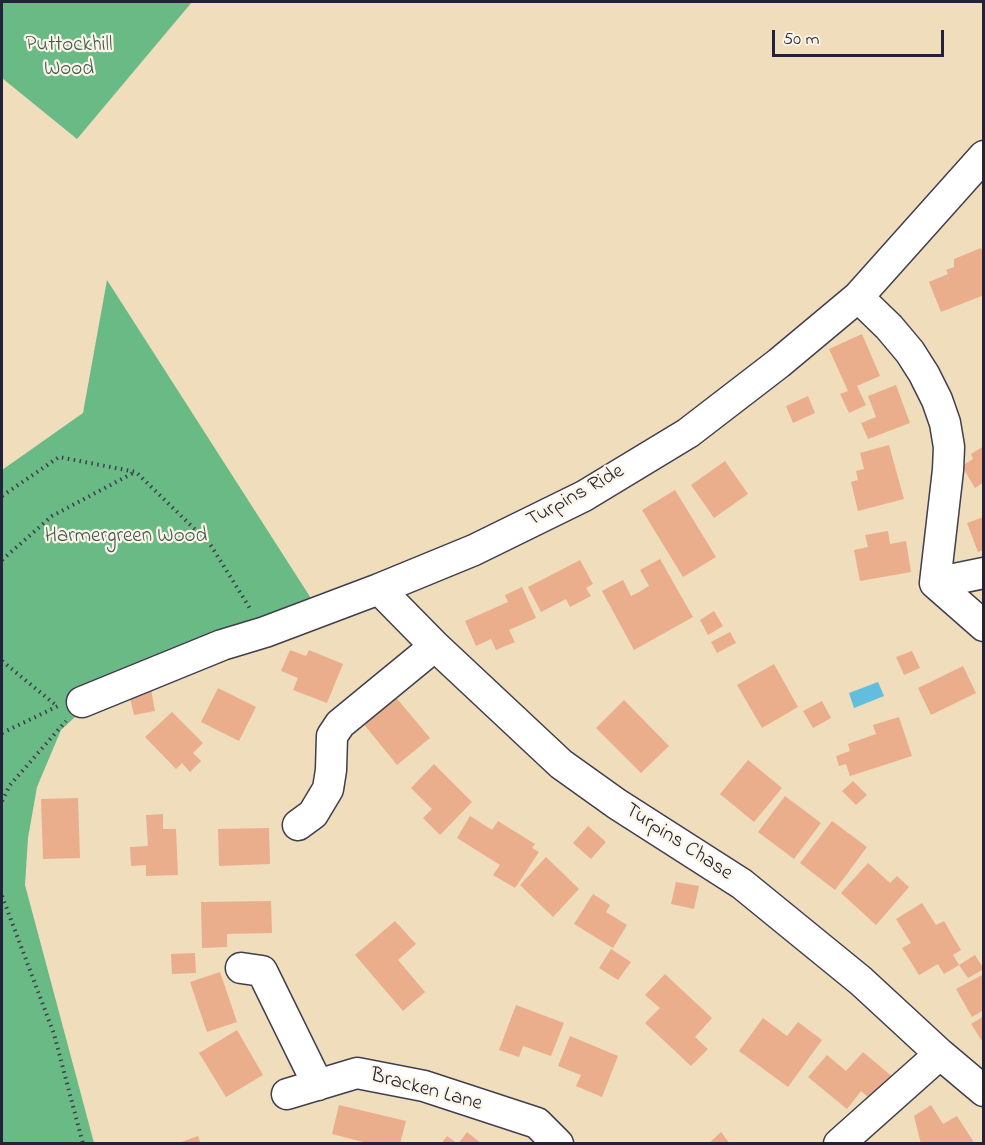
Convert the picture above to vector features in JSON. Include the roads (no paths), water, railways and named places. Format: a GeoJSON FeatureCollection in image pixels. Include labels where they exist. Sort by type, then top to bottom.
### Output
{"type":"FeatureCollection","features":[{"type":"Feature","properties":{"kind":"street","name":"Turpins Ride"},"geometry":{"type":"LineString","coordinates":[[70,704],[222,645],[265,632],[379,589],[474,550],[584,496],[688,433],[779,363],[858,297],[982,160]]}},
{"type":"Feature","properties":{"kind":"street"},"geometry":{"type":"LineString","coordinates":[[858,297],[889,327],[909,352],[924,374],[945,423],[949,447],[948,470],[935,583]]}},
{"type":"Feature","properties":{"kind":"street"},"geometry":{"type":"LineString","coordinates":[[935,583],[984,573]]}},
{"type":"Feature","properties":{"kind":"street"},"geometry":{"type":"LineString","coordinates":[[935,583],[984,626]]}},
{"type":"Feature","properties":{"kind":"street","name":"Turpins Chase"},"geometry":{"type":"LineString","coordinates":[[379,589],[435,646],[561,764],[617,804],[742,884],[861,981],[984,1091]]}},
{"type":"Feature","properties":{"kind":"street"},"geometry":{"type":"LineString","coordinates":[[298,825],[313,814],[328,789],[332,736],[340,724],[435,646]]}},
{"type":"Feature","properties":{"kind":"street"},"geometry":{"type":"LineString","coordinates":[[242,968],[262,971],[318,1085]]}},
{"type":"Feature","properties":{"kind":"street"},"geometry":{"type":"LineString","coordinates":[[839,1143],[940,1054]]}},
{"type":"Feature","properties":{"kind":"street","name":"Bracken Lane"},"geometry":{"type":"LineString","coordinates":[[287,1094],[357,1073],[424,1086],[537,1123],[558,1143]]}},
{"type":"Feature","properties":{"kind":"water"},"geometry":{"type":"Polygon","coordinates":[[[878,682],[884,696],[854,708],[849,693],[878,682]]]}},
{"type":"Feature","properties":{"kind":"park label","name":"Puttockhill Wood"},"geometry":{"type":"Point","coordinates":[69,59]}},
{"type":"Feature","properties":{"kind":"park label","name":"Harmergreen Wood"},"geometry":{"type":"Point","coordinates":[126,538]}}]}
